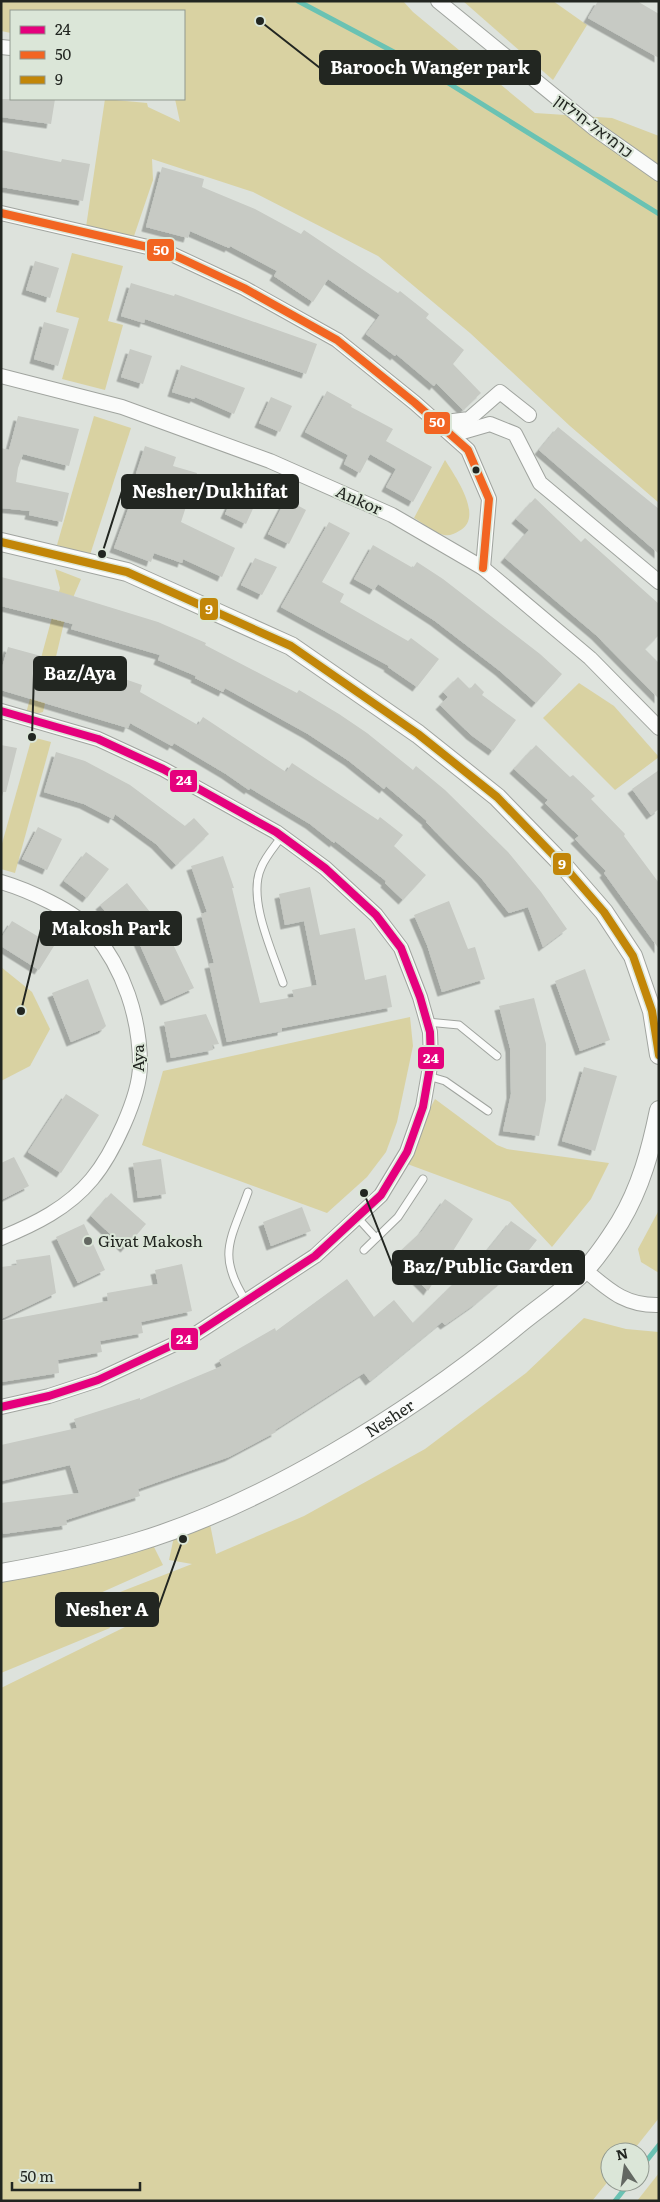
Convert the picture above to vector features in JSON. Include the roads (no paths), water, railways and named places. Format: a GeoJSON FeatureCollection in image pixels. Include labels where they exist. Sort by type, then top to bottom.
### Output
{"type":"FeatureCollection","features":[{"type":"Feature","properties":{"kind":"street","name":"כרמיאל-חילזון"},"geometry":{"type":"LineString","coordinates":[[438,1],[595,129],[659,174]]}},
{"type":"Feature","properties":{"kind":"street"},"geometry":{"type":"LineString","coordinates":[[1,212],[165,252],[244,288],[337,340],[468,450],[488,499],[483,568]]}},
{"type":"Feature","properties":{"kind":"street","name":"Ankor"},"geometry":{"type":"LineString","coordinates":[[1,376],[122,407],[270,461],[392,515],[483,568],[590,658],[659,728]]}},
{"type":"Feature","properties":{"kind":"street"},"geometry":{"type":"LineString","coordinates":[[438,423],[469,419],[500,392],[529,415]]}},
{"type":"Feature","properties":{"kind":"street"},"geometry":{"type":"LineString","coordinates":[[452,435],[490,424],[515,434],[540,483],[659,582]]}},
{"type":"Feature","properties":{"kind":"street"},"geometry":{"type":"LineString","coordinates":[[1,542],[127,572],[291,646],[418,734],[497,797],[564,866],[604,912],[633,956],[652,1011],[659,1055]]}},
{"type":"Feature","properties":{"kind":"street"},"geometry":{"type":"LineString","coordinates":[[1,711],[98,739],[203,791],[282,836],[325,868],[376,916],[401,948],[427,1022],[431,1062],[423,1107],[407,1152],[381,1195],[315,1256],[194,1335],[98,1380],[48,1396],[1,1406]]}},
{"type":"Feature","properties":{"kind":"street","name":"Aya"},"geometry":{"type":"LineString","coordinates":[[1,882],[60,907],[93,932],[129,993],[138,1028],[140,1067],[138,1084],[125,1123],[111,1150],[92,1179],[63,1207],[33,1225],[1,1238]]}},
{"type":"Feature","properties":{"kind":"street","name":"Nesher"},"geometry":{"type":"LineString","coordinates":[[1,1572],[59,1562],[135,1543],[222,1511],[304,1468],[380,1424],[485,1351],[585,1270],[620,1222],[638,1185],[650,1154],[659,1110]]}},
{"type":"Feature","properties":{"kind":"street"},"geometry":{"type":"LineString","coordinates":[[585,1270],[618,1298],[647,1306],[659,1305]]}},
{"type":"Feature","properties":{"kind":"lane"},"geometry":{"type":"LineString","coordinates":[[282,836],[261,868],[257,881],[258,905],[283,984]]}},
{"type":"Feature","properties":{"kind":"lane"},"geometry":{"type":"LineString","coordinates":[[427,1022],[459,1025],[498,1056]]}},
{"type":"Feature","properties":{"kind":"lane"},"geometry":{"type":"LineString","coordinates":[[428,1076],[445,1081],[488,1111]]}},
{"type":"Feature","properties":{"kind":"lane"},"geometry":{"type":"LineString","coordinates":[[364,1250],[398,1217],[423,1179]]}},
{"type":"Feature","properties":{"kind":"lane"},"geometry":{"type":"LineString","coordinates":[[246,1300],[233,1280],[228,1262],[229,1246],[248,1192]]}},
{"type":"Feature","properties":{"kind":"lane"},"geometry":{"type":"LineString","coordinates":[[357,1217],[376,1238]]}},
{"type":"Feature","properties":{"kind":"waterway"},"geometry":{"type":"LineString","coordinates":[[298,1],[424,68],[659,214]]}},
{"type":"Feature","properties":{"kind":"waterway"},"geometry":{"type":"LineString","coordinates":[[650,2156],[659,2145]]}},
{"type":"Feature","properties":{"kind":"waterway"},"geometry":{"type":"LineString","coordinates":[[615,2201],[622,2192]]}},
{"type":"Feature","properties":{"kind":"place","name":"Barooch Wanger park"},"geometry":{"type":"Point","coordinates":[260,21]}},
{"type":"Feature","properties":{"kind":"place","name":"Nesher/Dukhifat"},"geometry":{"type":"Point","coordinates":[102,554]}},
{"type":"Feature","properties":{"kind":"place","name":"Baz/Aya"},"geometry":{"type":"Point","coordinates":[32,737]}},
{"type":"Feature","properties":{"kind":"place","name":"Makosh Park"},"geometry":{"type":"Point","coordinates":[21,1011]}},
{"type":"Feature","properties":{"kind":"place","name":"Baz/Public Garden"},"geometry":{"type":"Point","coordinates":[364,1193]}},
{"type":"Feature","properties":{"kind":"place","name":"Givat Makosh"},"geometry":{"type":"Point","coordinates":[88,1241]}},
{"type":"Feature","properties":{"kind":"place","name":"Nesher A"},"geometry":{"type":"Point","coordinates":[183,1539]}}]}
